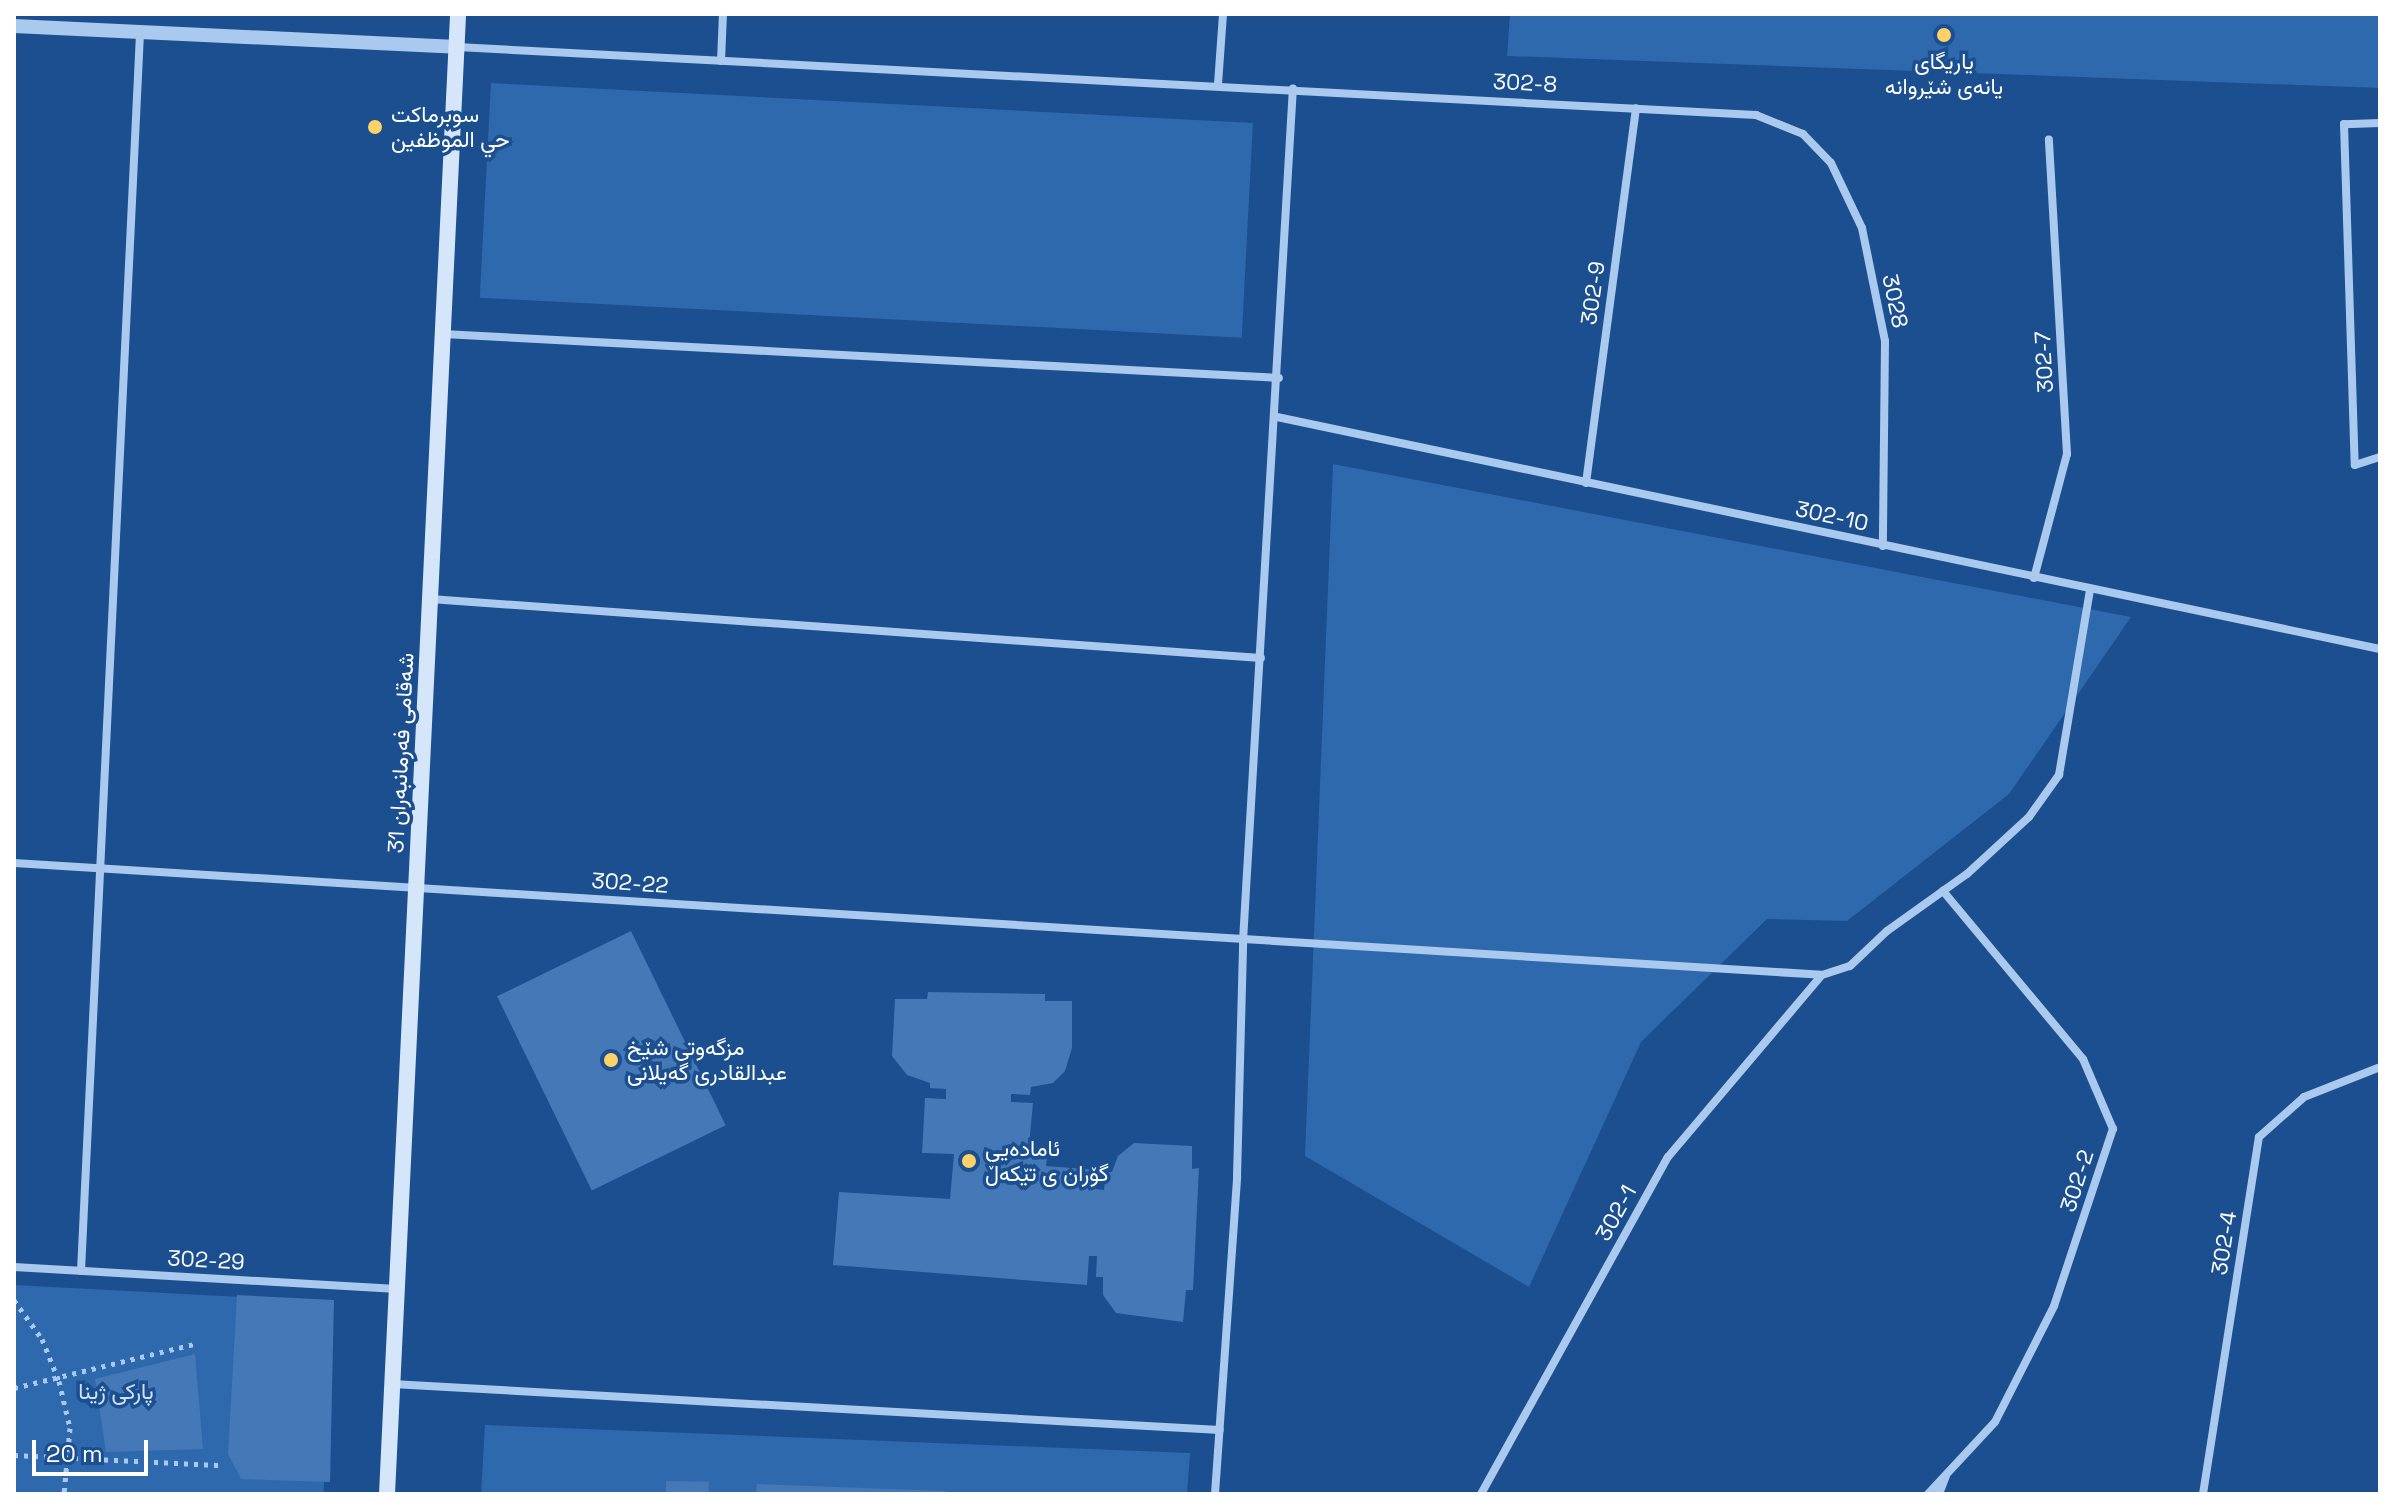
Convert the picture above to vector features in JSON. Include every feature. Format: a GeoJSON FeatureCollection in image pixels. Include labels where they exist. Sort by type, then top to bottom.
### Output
{"type":"FeatureCollection","features":[{"type":"Feature","properties":{"kind":"main road","name":"شەقامی فەرمانبەران 31"},"geometry":{"type":"LineString","coordinates":[[387,1494],[458,14]]}},
{"type":"Feature","properties":{"kind":"street"},"geometry":{"type":"LineString","coordinates":[[721,61],[723,14]]}},
{"type":"Feature","properties":{"kind":"street"},"geometry":{"type":"LineString","coordinates":[[1218,84],[1223,14]]}},
{"type":"Feature","properties":{"kind":"street"},"geometry":{"type":"LineString","coordinates":[[14,26],[457,47]]}},
{"type":"Feature","properties":{"kind":"street"},"geometry":{"type":"LineString","coordinates":[[81,1271],[140,32]]}},
{"type":"Feature","properties":{"kind":"street","name":"302-8"},"geometry":{"type":"LineString","coordinates":[[457,47],[1218,84],[1756,115]]}},
{"type":"Feature","properties":{"kind":"street"},"geometry":{"type":"LineString","coordinates":[[1215,1494],[1237,1177],[1243,941],[1277,417],[1293,88]]}},
{"type":"Feature","properties":{"kind":"street","name":"302-9"},"geometry":{"type":"LineString","coordinates":[[1586,483],[1636,108]]}},
{"type":"Feature","properties":{"kind":"street","name":"3028"},"geometry":{"type":"LineString","coordinates":[[1756,115],[1803,134],[1831,163],[1862,228],[1885,341],[1883,546]]}},
{"type":"Feature","properties":{"kind":"street"},"geometry":{"type":"LineString","coordinates":[[2380,123],[2344,124],[2355,465],[2380,457]]}},
{"type":"Feature","properties":{"kind":"street","name":"302-7"},"geometry":{"type":"LineString","coordinates":[[2034,578],[2067,454],[2049,140]]}},
{"type":"Feature","properties":{"kind":"street"},"geometry":{"type":"LineString","coordinates":[[443,334],[1279,378]]}},
{"type":"Feature","properties":{"kind":"street","name":"302-10"},"geometry":{"type":"LineString","coordinates":[[1277,417],[2380,649]]}},
{"type":"Feature","properties":{"kind":"street"},"geometry":{"type":"LineString","coordinates":[[1822,975],[1850,966],[1887,931],[1943,891],[2029,817],[2059,775],[2090,590]]}},
{"type":"Feature","properties":{"kind":"street"},"geometry":{"type":"LineString","coordinates":[[430,599],[1261,658]]}},
{"type":"Feature","properties":{"kind":"street","name":"302-22"},"geometry":{"type":"LineString","coordinates":[[14,863],[1822,975]]}},
{"type":"Feature","properties":{"kind":"street","name":"302-2"},"geometry":{"type":"LineString","coordinates":[[1928,1494],[1995,1422],[2054,1306],[2113,1129],[2083,1059],[1943,891]]}},
{"type":"Feature","properties":{"kind":"street","name":"302-1"},"geometry":{"type":"LineString","coordinates":[[1481,1494],[1668,1157],[1822,975]]}},
{"type":"Feature","properties":{"kind":"street","name":"302-4"},"geometry":{"type":"LineString","coordinates":[[2203,1494],[2259,1137],[2304,1097],[2380,1067]]}},
{"type":"Feature","properties":{"kind":"street","name":"302-29"},"geometry":{"type":"LineString","coordinates":[[14,1267],[397,1289]]}},
{"type":"Feature","properties":{"kind":"street"},"geometry":{"type":"LineString","coordinates":[[392,1384],[1220,1430]]}},
{"type":"Feature","properties":{"kind":"street"},"geometry":{"type":"LineString","coordinates":[[1939,1494],[1947,1472]]}},
{"type":"Feature","properties":{"kind":"path"},"geometry":{"type":"LineString","coordinates":[[14,1300],[42,1339],[58,1378],[70,1428],[64,1494]]}},
{"type":"Feature","properties":{"kind":"path"},"geometry":{"type":"LineString","coordinates":[[14,1388],[194,1344]]}},
{"type":"Feature","properties":{"kind":"path"},"geometry":{"type":"LineString","coordinates":[[14,1455],[222,1465]]}},
{"type":"Feature","properties":{"kind":"green space","name":"یاریگای یانەی شێروانە"},"geometry":{"type":"Polygon","coordinates":[[[1510,14],[2380,14],[2380,88],[1507,56],[1510,14]]]}},
{"type":"Feature","properties":{"kind":"green space"},"geometry":{"type":"Polygon","coordinates":[[[491,83],[1253,123],[1242,338],[480,298],[491,83]]]}},
{"type":"Feature","properties":{"kind":"green space"},"geometry":{"type":"Polygon","coordinates":[[[1333,464],[2131,617],[2009,794],[1847,921],[1767,919],[1641,1042],[1529,1287],[1305,1156],[1333,464]]]}},
{"type":"Feature","properties":{"kind":"green space","name":"پارکی ژینا"},"geometry":{"type":"Polygon","coordinates":[[[14,1285],[334,1302],[323,1494],[14,1494],[14,1285]]]}},
{"type":"Feature","properties":{"kind":"green space"},"geometry":{"type":"Polygon","coordinates":[[[485,1425],[1190,1453],[1187,1494],[481,1494],[485,1425]]]}},
{"type":"Feature","properties":{"kind":"building","name":"مزگەوتی شێخ عبدالقادری گەیلانی"},"geometry":{"type":"Polygon","coordinates":[[[631,931],[726,1125],[592,1190],[497,996],[631,931]]]}},
{"type":"Feature","properties":{"kind":"building"},"geometry":{"type":"Polygon","coordinates":[[[928,992],[1045,994],[1045,1001],[1072,1001],[1072,1048],[1065,1071],[1053,1083],[1031,1087],[1030,1095],[1011,1094],[1011,1102],[1033,1103],[1029,1146],[1048,1147],[1046,1166],[1098,1170],[1096,1189],[1104,1190],[1106,1172],[1112,1172],[1118,1156],[1134,1143],[1192,1146],[1192,1169],[1199,1168],[1193,1290],[1186,1290],[1183,1322],[1116,1313],[1103,1295],[1103,1277],[1096,1277],[1097,1256],[1089,1256],[1087,1285],[833,1265],[839,1192],[950,1199],[954,1154],[922,1153],[925,1098],[946,1099],[946,1089],[930,1088],[930,1083],[907,1075],[892,1056],[895,999],[927,999],[928,992]]]}},
{"type":"Feature","properties":{"kind":"building"},"geometry":{"type":"Polygon","coordinates":[[[237,1295],[334,1300],[330,1482],[241,1479],[228,1454],[237,1295]]]}},
{"type":"Feature","properties":{"kind":"building"},"geometry":{"type":"Polygon","coordinates":[[[195,1354],[203,1449],[106,1452],[95,1379],[195,1354]]]}},
{"type":"Feature","properties":{"kind":"building"},"geometry":{"type":"Polygon","coordinates":[[[666,1481],[709,1482],[709,1494],[666,1494],[666,1481]]]}},
{"type":"Feature","properties":{"kind":"building"},"geometry":{"type":"Polygon","coordinates":[[[757,1484],[946,1491],[946,1494],[756,1494],[757,1484]]]}},
{"type":"Feature","properties":{"kind":"place","name":"یاریگای یانەی شێروانە"},"geometry":{"type":"Point","coordinates":[1944,35]}},
{"type":"Feature","properties":{"kind":"place","name":"سوبرماكت حي الموظفين"},"geometry":{"type":"Point","coordinates":[375,127]}},
{"type":"Feature","properties":{"kind":"place","name":"مزگەوتی شێخ عبدالقادری گەیلانی"},"geometry":{"type":"Point","coordinates":[611,1060]}},
{"type":"Feature","properties":{"kind":"place","name":"ئامادەیی گۆران ی تێکەڵ"},"geometry":{"type":"Point","coordinates":[969,1161]}}]}
